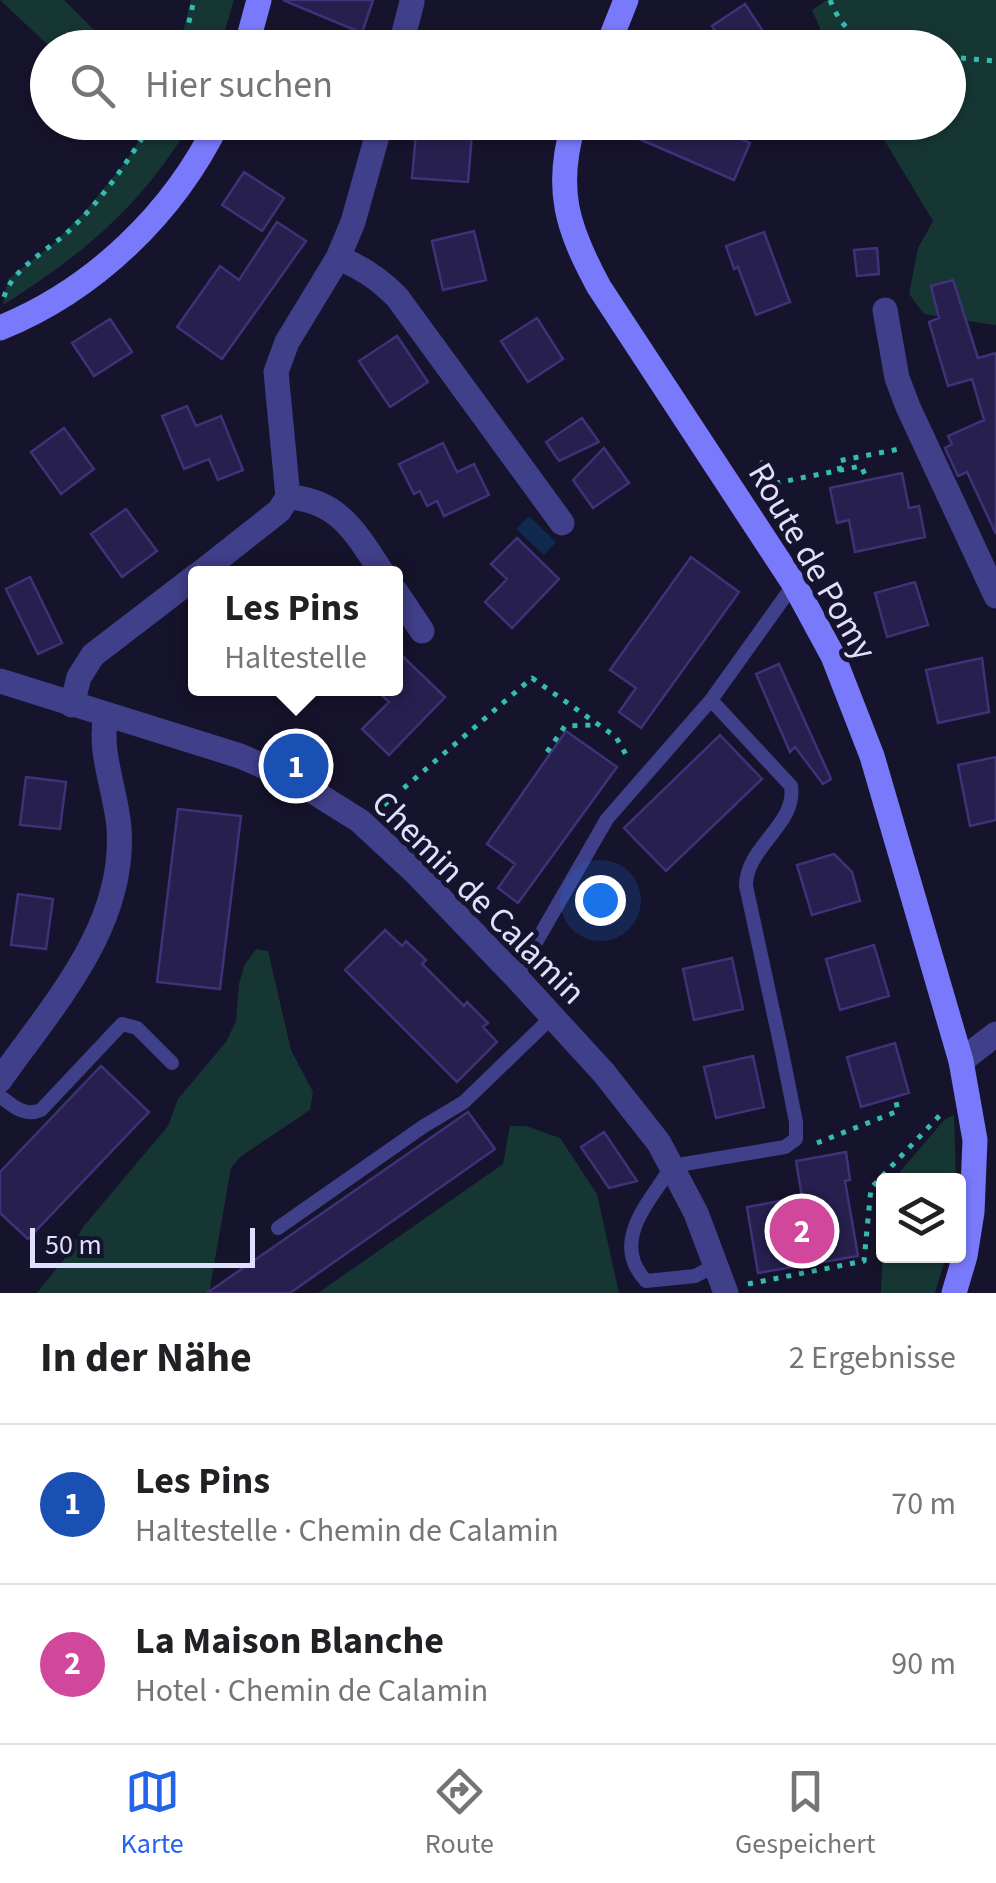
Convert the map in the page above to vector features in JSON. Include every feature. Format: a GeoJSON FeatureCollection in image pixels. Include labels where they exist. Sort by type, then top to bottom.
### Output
{"type":"FeatureCollection","features":[{"type":"Feature","properties":{"kind":"main road"},"geometry":{"type":"LineString","coordinates":[[251,30],[259,0]]}},
{"type":"Feature","properties":{"kind":"main road"},"geometry":{"type":"LineString","coordinates":[[614,30],[626,0]]}},
{"type":"Feature","properties":{"kind":"main road"},"geometry":{"type":"LineString","coordinates":[[6,326],[66,294],[141,232],[179,190],[208,140]]}},
{"type":"Feature","properties":{"kind":"main road","name":"Route de Pomy"},"geometry":{"type":"LineString","coordinates":[[569,140],[564,158],[566,211],[578,248],[794,584],[832,656],[872,756],[964,1074],[975,1140],[972,1212],[954,1293]]}},
{"type":"Feature","properties":{"kind":"street"},"geometry":{"type":"LineString","coordinates":[[405,30],[412,2]]}},
{"type":"Feature","properties":{"kind":"street"},"geometry":{"type":"LineString","coordinates":[[209,566],[279,511],[288,497],[276,372],[288,342],[338,258],[376,140]]}},
{"type":"Feature","properties":{"kind":"street"},"geometry":{"type":"LineString","coordinates":[[338,258],[378,279],[397,297],[562,523]]}},
{"type":"Feature","properties":{"kind":"street"},"geometry":{"type":"LineString","coordinates":[[885,310],[897,378],[996,596]]}},
{"type":"Feature","properties":{"kind":"street"},"geometry":{"type":"LineString","coordinates":[[288,497],[314,502],[338,513],[377,566]]}},
{"type":"Feature","properties":{"kind":"street"},"geometry":{"type":"LineString","coordinates":[[72,705],[79,677],[93,655],[188,583]]}},
{"type":"Feature","properties":{"kind":"street"},"geometry":{"type":"LineString","coordinates":[[403,602],[422,631]]}},
{"type":"Feature","properties":{"kind":"street","name":"Chemin de Calamin"},"geometry":{"type":"LineString","coordinates":[[0,681],[240,756],[293,779],[360,821],[416,872],[604,1073],[659,1143],[696,1213],[723,1282]]}},
{"type":"Feature","properties":{"kind":"street"},"geometry":{"type":"LineString","coordinates":[[0,1080],[80,966],[117,882],[119,828],[102,735],[106,715]]}},
{"type":"Feature","properties":{"kind":"street"},"geometry":{"type":"LineString","coordinates":[[964,1074],[996,1034]]}},
{"type":"Feature","properties":{"kind":"lane"},"geometry":{"type":"LineString","coordinates":[[516,977],[607,819],[711,700],[794,584]]}},
{"type":"Feature","properties":{"kind":"lane"},"geometry":{"type":"LineString","coordinates":[[711,700],[791,786],[791,805],[749,863],[746,886],[796,1122],[796,1138],[792,1144],[672,1166],[631,1233],[635,1269],[646,1281],[696,1276],[723,1282]]}},
{"type":"Feature","properties":{"kind":"lane"},"geometry":{"type":"LineString","coordinates":[[278,1228],[464,1102],[551,1018]]}},
{"type":"Feature","properties":{"kind":"lane"},"geometry":{"type":"LineString","coordinates":[[0,1096],[20,1111],[41,1110],[122,1024],[136,1028],[172,1063]]}},
{"type":"Feature","properties":{"kind":"path"},"geometry":{"type":"LineString","coordinates":[[187,30],[194,0]]}},
{"type":"Feature","properties":{"kind":"path"},"geometry":{"type":"LineString","coordinates":[[830,0],[848,30]]}},
{"type":"Feature","properties":{"kind":"path"},"geometry":{"type":"LineString","coordinates":[[966,58],[996,60]]}},
{"type":"Feature","properties":{"kind":"path"},"geometry":{"type":"LineString","coordinates":[[6,326],[4,306],[9,284],[71,229],[141,140]]}},
{"type":"Feature","properties":{"kind":"path"},"geometry":{"type":"LineString","coordinates":[[840,471],[838,462],[909,446]]}},
{"type":"Feature","properties":{"kind":"path"},"geometry":{"type":"LineString","coordinates":[[741,501],[762,464],[776,483],[861,466],[868,481]]}},
{"type":"Feature","properties":{"kind":"path"},"geometry":{"type":"LineString","coordinates":[[374,814],[532,678],[616,737],[624,754],[636,766]]}},
{"type":"Feature","properties":{"kind":"path"},"geometry":{"type":"LineString","coordinates":[[546,752],[566,726],[597,724]]}},
{"type":"Feature","properties":{"kind":"path"},"geometry":{"type":"LineString","coordinates":[[723,1282],[864,1261],[871,1188],[964,1074]]}},
{"type":"Feature","properties":{"kind":"path"},"geometry":{"type":"LineString","coordinates":[[792,1144],[810,1146],[898,1110],[894,1097]]}},
{"type":"Feature","properties":{"kind":"green space"},"geometry":{"type":"Polygon","coordinates":[[[0,0],[64,0],[94,30],[32,30],[0,0]]]}},
{"type":"Feature","properties":{"kind":"green space"},"geometry":{"type":"Polygon","coordinates":[[[191,0],[234,0],[225,30],[183,30],[191,0]]]}},
{"type":"Feature","properties":{"kind":"green space"},"geometry":{"type":"Polygon","coordinates":[[[827,0],[996,0],[996,325],[967,321],[964,311],[944,317],[924,314],[909,294],[918,248],[933,221],[884,140],[966,140],[966,30],[821,30],[812,10],[827,0]]]}},
{"type":"Feature","properties":{"kind":"green space"},"geometry":{"type":"Polygon","coordinates":[[[139,140],[180,140],[152,179],[109,226],[3,305],[8,279],[53,244],[127,160],[139,140]]]}},
{"type":"Feature","properties":{"kind":"green space"},"geometry":{"type":"Polygon","coordinates":[[[256,949],[268,951],[291,1050],[313,1092],[310,1110],[240,1157],[231,1168],[209,1293],[37,1293],[69,1253],[83,1227],[168,1126],[178,1099],[226,1042],[236,1021],[244,966],[256,949]]]}},
{"type":"Feature","properties":{"kind":"green space"},"geometry":{"type":"Polygon","coordinates":[[[954,1115],[956,1173],[899,1173],[945,1119],[954,1115]]]}},
{"type":"Feature","properties":{"kind":"green space"},"geometry":{"type":"Polygon","coordinates":[[[510,1126],[526,1126],[560,1138],[597,1194],[619,1293],[318,1293],[503,1164],[510,1126]]]}},
{"type":"Feature","properties":{"kind":"green space"},"geometry":{"type":"Polygon","coordinates":[[[882,1263],[944,1263],[935,1293],[881,1293],[882,1263]]]}},
{"type":"Feature","properties":{"kind":"water"},"geometry":{"type":"Polygon","coordinates":[[[529,516],[556,542],[544,555],[516,529],[529,516]]]}},
{"type":"Feature","properties":{"kind":"building"},"geometry":{"type":"Polygon","coordinates":[[[283,0],[373,0],[363,30],[283,0]]]}},
{"type":"Feature","properties":{"kind":"building"},"geometry":{"type":"Polygon","coordinates":[[[745,4],[762,30],[714,30],[712,26],[745,4]]]}},
{"type":"Feature","properties":{"kind":"building"},"geometry":{"type":"Polygon","coordinates":[[[415,140],[472,140],[468,182],[412,178],[415,140]]]}},
{"type":"Feature","properties":{"kind":"building"},"geometry":{"type":"Polygon","coordinates":[[[642,140],[743,140],[750,143],[734,180],[642,140]]]}},
{"type":"Feature","properties":{"kind":"building"},"geometry":{"type":"Polygon","coordinates":[[[244,172],[284,198],[262,231],[222,205],[244,172]]]}},
{"type":"Feature","properties":{"kind":"building"},"geometry":{"type":"Polygon","coordinates":[[[277,222],[306,241],[222,359],[177,327],[220,266],[239,280],[277,222]]]}},
{"type":"Feature","properties":{"kind":"building"},"geometry":{"type":"Polygon","coordinates":[[[474,231],[486,280],[443,290],[432,241],[474,231]]]}},
{"type":"Feature","properties":{"kind":"building"},"geometry":{"type":"Polygon","coordinates":[[[764,232],[790,302],[756,315],[726,246],[764,232]]]}},
{"type":"Feature","properties":{"kind":"building"},"geometry":{"type":"Polygon","coordinates":[[[877,248],[879,274],[857,276],[854,250],[877,248]]]}},
{"type":"Feature","properties":{"kind":"building"},"geometry":{"type":"Polygon","coordinates":[[[953,280],[978,358],[996,353],[996,534],[967,472],[958,476],[945,448],[952,444],[948,436],[984,420],[972,379],[948,386],[929,322],[939,318],[931,286],[953,280]]]}},
{"type":"Feature","properties":{"kind":"building"},"geometry":{"type":"Polygon","coordinates":[[[537,318],[563,359],[528,382],[501,341],[537,318]]]}},
{"type":"Feature","properties":{"kind":"building"},"geometry":{"type":"Polygon","coordinates":[[[110,319],[132,352],[94,376],[72,343],[110,319]]]}},
{"type":"Feature","properties":{"kind":"building"},"geometry":{"type":"Polygon","coordinates":[[[397,336],[428,382],[390,407],[359,361],[397,336]]]}},
{"type":"Feature","properties":{"kind":"building"},"geometry":{"type":"Polygon","coordinates":[[[187,406],[196,426],[221,416],[243,470],[218,480],[209,459],[184,469],[162,416],[187,406]]]}},
{"type":"Feature","properties":{"kind":"building"},"geometry":{"type":"Polygon","coordinates":[[[582,418],[599,442],[559,461],[546,442],[582,418]]]}},
{"type":"Feature","properties":{"kind":"building"},"geometry":{"type":"Polygon","coordinates":[[[64,428],[94,469],[61,494],[31,452],[64,428]]]}},
{"type":"Feature","properties":{"kind":"building"},"geometry":{"type":"Polygon","coordinates":[[[443,443],[457,472],[474,464],[489,495],[444,516],[437,501],[427,506],[420,491],[414,494],[399,464],[443,443]]]}},
{"type":"Feature","properties":{"kind":"building"},"geometry":{"type":"Polygon","coordinates":[[[604,448],[629,483],[593,508],[573,480],[604,448]]]}},
{"type":"Feature","properties":{"kind":"building"},"geometry":{"type":"Polygon","coordinates":[[[902,473],[909,508],[919,506],[925,537],[855,552],[849,520],[837,523],[830,488],[902,473]]]}},
{"type":"Feature","properties":{"kind":"building"},"geometry":{"type":"Polygon","coordinates":[[[126,509],[157,551],[122,577],[91,534],[126,509]]]}},
{"type":"Feature","properties":{"kind":"building"},"geometry":{"type":"Polygon","coordinates":[[[517,538],[559,579],[512,628],[485,602],[507,579],[491,564],[517,538]]]}},
{"type":"Feature","properties":{"kind":"building"},"geometry":{"type":"Polygon","coordinates":[[[691,557],[739,592],[641,728],[619,712],[636,688],[610,670],[691,557]]]}},
{"type":"Feature","properties":{"kind":"building"},"geometry":{"type":"Polygon","coordinates":[[[30,577],[62,643],[38,654],[6,589],[30,577]]]}},
{"type":"Feature","properties":{"kind":"building"},"geometry":{"type":"Polygon","coordinates":[[[915,582],[928,625],[887,637],[875,593],[915,582]]]}},
{"type":"Feature","properties":{"kind":"building"},"geometry":{"type":"Polygon","coordinates":[[[403,657],[445,697],[389,755],[362,729],[389,702],[383,696],[403,696],[403,657]]]}},
{"type":"Feature","properties":{"kind":"building"},"geometry":{"type":"Polygon","coordinates":[[[982,658],[989,712],[938,723],[926,670],[982,658]]]}},
{"type":"Feature","properties":{"kind":"building"},"geometry":{"type":"Polygon","coordinates":[[[779,664],[831,779],[823,784],[795,747],[790,752],[756,674],[779,664]]]}},
{"type":"Feature","properties":{"kind":"building"},"geometry":{"type":"Polygon","coordinates":[[[566,731],[617,767],[518,903],[498,888],[515,864],[487,844],[566,731]]]}},
{"type":"Feature","properties":{"kind":"building"},"geometry":{"type":"Polygon","coordinates":[[[720,735],[762,779],[666,871],[624,828],[720,735]]]}},
{"type":"Feature","properties":{"kind":"building"},"geometry":{"type":"Polygon","coordinates":[[[996,757],[996,820],[970,826],[958,765],[996,757]]]}},
{"type":"Feature","properties":{"kind":"building"},"geometry":{"type":"Polygon","coordinates":[[[26,777],[66,782],[60,829],[20,825],[26,777]]]}},
{"type":"Feature","properties":{"kind":"building"},"geometry":{"type":"Polygon","coordinates":[[[178,809],[241,816],[220,989],[157,982],[178,809]]]}},
{"type":"Feature","properties":{"kind":"building"},"geometry":{"type":"Polygon","coordinates":[[[834,854],[852,872],[860,901],[812,915],[797,865],[834,854]]]}},
{"type":"Feature","properties":{"kind":"building"},"geometry":{"type":"Polygon","coordinates":[[[18,894],[53,899],[46,949],[11,945],[18,894]]]}},
{"type":"Feature","properties":{"kind":"building"},"geometry":{"type":"Polygon","coordinates":[[[385,930],[402,946],[406,941],[426,960],[422,964],[464,1006],[467,1002],[488,1023],[483,1027],[497,1042],[457,1082],[345,970],[385,930]]]}},
{"type":"Feature","properties":{"kind":"building"},"geometry":{"type":"Polygon","coordinates":[[[874,945],[889,996],[840,1010],[826,959],[874,945]]]}},
{"type":"Feature","properties":{"kind":"building"},"geometry":{"type":"Polygon","coordinates":[[[732,958],[743,1009],[694,1020],[683,969],[732,958]]]}},
{"type":"Feature","properties":{"kind":"building"},"geometry":{"type":"Polygon","coordinates":[[[895,1043],[909,1093],[861,1107],[847,1057],[895,1043]]]}},
{"type":"Feature","properties":{"kind":"building"},"geometry":{"type":"Polygon","coordinates":[[[753,1056],[764,1107],[716,1118],[704,1067],[753,1056]]]}},
{"type":"Feature","properties":{"kind":"building"},"geometry":{"type":"Polygon","coordinates":[[[101,1066],[149,1112],[28,1239],[0,1213],[0,1172],[101,1066]]]}},
{"type":"Feature","properties":{"kind":"building"},"geometry":{"type":"Polygon","coordinates":[[[468,1112],[495,1149],[290,1293],[207,1293],[468,1112]]]}},
{"type":"Feature","properties":{"kind":"building"},"geometry":{"type":"Polygon","coordinates":[[[604,1132],[637,1181],[609,1188],[581,1147],[604,1132]]]}},
{"type":"Feature","properties":{"kind":"building"},"geometry":{"type":"Polygon","coordinates":[[[846,1152],[850,1180],[845,1181],[858,1256],[758,1273],[747,1207],[802,1197],[796,1161],[846,1152]]]}},
{"type":"Feature","properties":{"kind":"place","name":"Les Pins"},"geometry":{"type":"Point","coordinates":[296,766]}},
{"type":"Feature","properties":{"kind":"place","name":"La Maison Blanche"},"geometry":{"type":"Point","coordinates":[802,1231]}}]}
